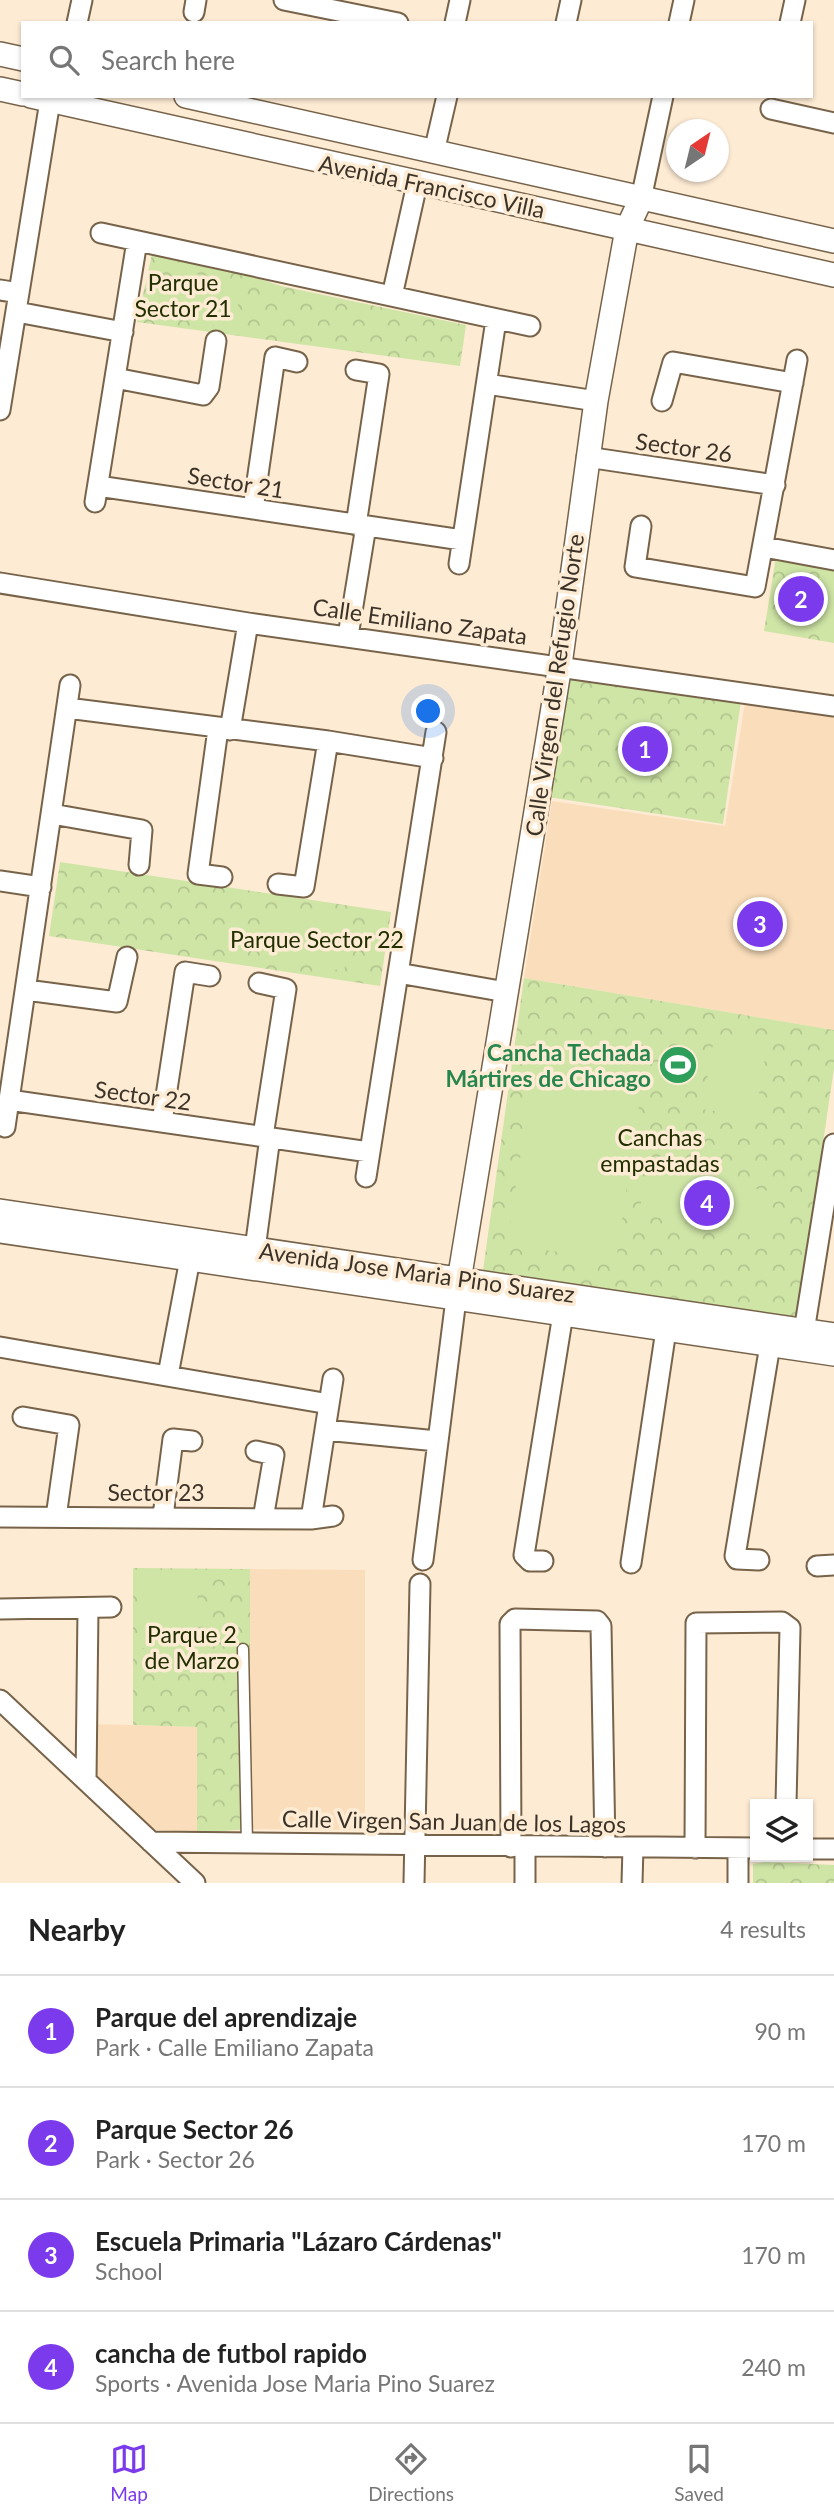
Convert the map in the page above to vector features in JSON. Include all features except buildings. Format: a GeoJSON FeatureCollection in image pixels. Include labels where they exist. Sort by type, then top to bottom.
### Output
{"type":"FeatureCollection","features":[{"type":"Feature","properties":{"kind":"street"},"geometry":{"type":"LineString","coordinates":[[77,21],[82,0]]}},
{"type":"Feature","properties":{"kind":"street"},"geometry":{"type":"LineString","coordinates":[[284,0],[354,7],[392,21]]}},
{"type":"Feature","properties":{"kind":"street"},"geometry":{"type":"LineString","coordinates":[[455,21],[460,0]]}},
{"type":"Feature","properties":{"kind":"street"},"geometry":{"type":"LineString","coordinates":[[566,21],[571,0]]}},
{"type":"Feature","properties":{"kind":"street"},"geometry":{"type":"LineString","coordinates":[[679,21],[684,0]]}},
{"type":"Feature","properties":{"kind":"street"},"geometry":{"type":"LineString","coordinates":[[790,21],[795,0]]}},
{"type":"Feature","properties":{"kind":"street"},"geometry":{"type":"LineString","coordinates":[[0,54],[21,59]]}},
{"type":"Feature","properties":{"kind":"street"},"geometry":{"type":"LineString","coordinates":[[0,89],[21,94]]}},
{"type":"Feature","properties":{"kind":"street"},"geometry":{"type":"LineString","coordinates":[[0,410],[12,298],[41,98]]}},
{"type":"Feature","properties":{"kind":"street","name":"Avenida Francisco Villa"},"geometry":{"type":"LineString","coordinates":[[41,98],[834,275]]}},
{"type":"Feature","properties":{"kind":"street","name":"Avenida Francisco Villa"},"geometry":{"type":"LineString","coordinates":[[195,98],[834,241]]}},
{"type":"Feature","properties":{"kind":"street"},"geometry":{"type":"LineString","coordinates":[[434,152],[447,98]]}},
{"type":"Feature","properties":{"kind":"street","name":"Calle Virgen del Refugio Norte"},"geometry":{"type":"LineString","coordinates":[[458,1289],[560,665],[596,401],[627,229],[641,198],[663,98]]}},
{"type":"Feature","properties":{"kind":"street"},"geometry":{"type":"LineString","coordinates":[[771,110],[834,122]]}},
{"type":"Feature","properties":{"kind":"street"},"geometry":{"type":"LineString","coordinates":[[393,296],[417,184]]}},
{"type":"Feature","properties":{"kind":"street"},"geometry":{"type":"LineString","coordinates":[[102,233],[530,326]]}},
{"type":"Feature","properties":{"kind":"street","name":"Sector 21"},"geometry":{"type":"LineString","coordinates":[[137,241],[97,494],[253,509],[462,540]]}},
{"type":"Feature","properties":{"kind":"street"},"geometry":{"type":"LineString","coordinates":[[12,298],[123,332]]}},
{"type":"Feature","properties":{"kind":"street"},"geometry":{"type":"LineString","coordinates":[[459,564],[496,320]]}},
{"type":"Feature","properties":{"kind":"street"},"geometry":{"type":"LineString","coordinates":[[115,378],[203,395],[209,387],[216,341]]}},
{"type":"Feature","properties":{"kind":"street"},"geometry":{"type":"LineString","coordinates":[[253,509],[275,358],[297,362]]}},
{"type":"Feature","properties":{"kind":"street"},"geometry":{"type":"LineString","coordinates":[[641,526],[635,567],[755,587],[797,360]]}},
{"type":"Feature","properties":{"kind":"street"},"geometry":{"type":"LineString","coordinates":[[662,401],[673,362],[793,383]]}},
{"type":"Feature","properties":{"kind":"street"},"geometry":{"type":"LineString","coordinates":[[348,636],[379,374],[356,370]]}},
{"type":"Feature","properties":{"kind":"street"},"geometry":{"type":"LineString","coordinates":[[487,384],[596,401]]}},
{"type":"Feature","properties":{"kind":"street","name":"Sector 26"},"geometry":{"type":"LineString","coordinates":[[587,457],[775,485]]}},
{"type":"Feature","properties":{"kind":"street"},"geometry":{"type":"LineString","coordinates":[[764,547],[834,560]]}},
{"type":"Feature","properties":{"kind":"street","name":"Calle Emiliano Zapata"},"geometry":{"type":"LineString","coordinates":[[0,583],[248,623],[560,665],[834,706]]}},
{"type":"Feature","properties":{"kind":"street"},"geometry":{"type":"LineString","coordinates":[[222,877],[198,873],[224,730],[248,623]]}},
{"type":"Feature","properties":{"kind":"street"},"geometry":{"type":"LineString","coordinates":[[5,1127],[70,685]]}},
{"type":"Feature","properties":{"kind":"street"},"geometry":{"type":"LineString","coordinates":[[67,708],[224,730],[328,741],[433,758]]}},
{"type":"Feature","properties":{"kind":"street"},"geometry":{"type":"LineString","coordinates":[[366,1177],[436,732]]}},
{"type":"Feature","properties":{"kind":"street"},"geometry":{"type":"LineString","coordinates":[[278,884],[304,887],[328,741]]}},
{"type":"Feature","properties":{"kind":"street"},"geometry":{"type":"LineString","coordinates":[[52,814],[142,830],[139,865]]}},
{"type":"Feature","properties":{"kind":"street"},"geometry":{"type":"LineString","coordinates":[[0,881],[41,887]]}},
{"type":"Feature","properties":{"kind":"street"},"geometry":{"type":"LineString","coordinates":[[26,990],[111,1004],[117,1002],[127,957]]}},
{"type":"Feature","properties":{"kind":"street"},"geometry":{"type":"LineString","coordinates":[[162,1122],[186,972],[210,976]]}},
{"type":"Feature","properties":{"kind":"street"},"geometry":{"type":"LineString","coordinates":[[398,973],[506,992]]}},
{"type":"Feature","properties":{"kind":"street"},"geometry":{"type":"LineString","coordinates":[[255,1249],[266,1137],[286,989],[259,984]]}},
{"type":"Feature","properties":{"kind":"street","name":"Sector 22"},"geometry":{"type":"LineString","coordinates":[[9,1100],[369,1152]]}},
{"type":"Feature","properties":{"kind":"street"},"geometry":{"type":"LineString","coordinates":[[803,1340],[834,1144]]}},
{"type":"Feature","properties":{"kind":"street","name":"Avenida Jose Maria Pino Suarez"},"geometry":{"type":"LineString","coordinates":[[0,1211],[255,1249],[458,1289],[563,1314],[666,1330],[770,1345],[834,1335]]}},
{"type":"Feature","properties":{"kind":"street","name":"Avenida Jose Maria Pino Suarez"},"geometry":{"type":"LineString","coordinates":[[0,1231],[190,1259],[458,1289],[803,1340],[834,1354]]}},
{"type":"Feature","properties":{"kind":"street"},"geometry":{"type":"LineString","coordinates":[[168,1375],[190,1259]]}},
{"type":"Feature","properties":{"kind":"street"},"geometry":{"type":"LineString","coordinates":[[423,1560],[458,1289]]}},
{"type":"Feature","properties":{"kind":"street"},"geometry":{"type":"LineString","coordinates":[[543,1561],[530,1561],[524,1555],[563,1314]]}},
{"type":"Feature","properties":{"kind":"street"},"geometry":{"type":"LineString","coordinates":[[631,1563],[666,1330]]}},
{"type":"Feature","properties":{"kind":"street"},"geometry":{"type":"LineString","coordinates":[[759,1560],[737,1559],[735,1556],[770,1345]]}},
{"type":"Feature","properties":{"kind":"street"},"geometry":{"type":"LineString","coordinates":[[0,1347],[329,1404]]}},
{"type":"Feature","properties":{"kind":"street"},"geometry":{"type":"LineString","coordinates":[[311,1519],[333,1379]]}},
{"type":"Feature","properties":{"kind":"street"},"geometry":{"type":"LineString","coordinates":[[23,1418],[69,1425],[55,1517]]}},
{"type":"Feature","properties":{"kind":"street"},"geometry":{"type":"LineString","coordinates":[[324,1430],[437,1441]]}},
{"type":"Feature","properties":{"kind":"street"},"geometry":{"type":"LineString","coordinates":[[163,1516],[173,1439],[192,1441]]}},
{"type":"Feature","properties":{"kind":"street"},"geometry":{"type":"LineString","coordinates":[[256,1451],[274,1455],[262,1518]]}},
{"type":"Feature","properties":{"kind":"street","name":"Sector 23"},"geometry":{"type":"LineString","coordinates":[[0,1517],[311,1519],[333,1516]]}},
{"type":"Feature","properties":{"kind":"street"},"geometry":{"type":"LineString","coordinates":[[414,1883],[420,1584]]}},
{"type":"Feature","properties":{"kind":"street"},"geometry":{"type":"LineString","coordinates":[[0,1609],[111,1607]]}},
{"type":"Feature","properties":{"kind":"street"},"geometry":{"type":"LineString","coordinates":[[86,1780],[88,1608]]}},
{"type":"Feature","properties":{"kind":"street"},"geometry":{"type":"LineString","coordinates":[[525,1883],[518,1847],[510,1624],[515,1619],[562,1618],[597,1621],[601,1626],[605,1847]]}},
{"type":"Feature","properties":{"kind":"street"},"geometry":{"type":"LineString","coordinates":[[695,1848],[694,1627],[702,1622],[782,1622],[790,1628],[786,1799]]}},
{"type":"Feature","properties":{"kind":"street"},"geometry":{"type":"LineString","coordinates":[[0,1700],[195,1883]]}},
{"type":"Feature","properties":{"kind":"street","name":"Calle Virgen San Juan de los Lagos"},"geometry":{"type":"LineString","coordinates":[[151,1842],[747,1848]]}},
{"type":"Feature","properties":{"kind":"street"},"geometry":{"type":"LineString","coordinates":[[632,1883],[633,1847]]}},
{"type":"Feature","properties":{"kind":"street"},"geometry":{"type":"LineString","coordinates":[[738,1883],[747,1848]]}},
{"type":"Feature","properties":{"kind":"street"},"geometry":{"type":"LineString","coordinates":[[813,1849],[834,1849]]}},
{"type":"Feature","properties":{"kind":"lane"},"geometry":{"type":"LineString","coordinates":[[243,1649],[247,1843]]}},
{"type":"Feature","properties":{"kind":"shaded area"},"geometry":{"type":"Polygon","coordinates":[[[745,703],[834,717],[834,1030],[524,978],[552,801],[725,826],[745,703]]]}},
{"type":"Feature","properties":{"kind":"shaded area"},"geometry":{"type":"Polygon","coordinates":[[[250,1569],[365,1570],[365,1830],[250,1829],[250,1569]]]}},
{"type":"Feature","properties":{"kind":"shaded area"},"geometry":{"type":"Polygon","coordinates":[[[95,1724],[197,1727],[197,1833],[148,1829],[95,1777],[95,1724]]]}},
{"type":"Feature","properties":{"kind":"green space","name":"Parque Sector 21"},"geometry":{"type":"Polygon","coordinates":[[[152,254],[248,275],[281,286],[466,325],[460,366],[137,322],[152,254]]]}},
{"type":"Feature","properties":{"kind":"green space"},"geometry":{"type":"Polygon","coordinates":[[[173,270],[242,282],[234,329],[165,317],[173,270]]]}},
{"type":"Feature","properties":{"kind":"green space"},"geometry":{"type":"Polygon","coordinates":[[[776,557],[834,567],[834,643],[764,631],[776,557]]]}},
{"type":"Feature","properties":{"kind":"green space"},"geometry":{"type":"Polygon","coordinates":[[[787,574],[834,583],[834,634],[778,624],[787,574]]]}},
{"type":"Feature","properties":{"kind":"green space"},"geometry":{"type":"Polygon","coordinates":[[[567,674],[741,701],[723,824],[548,797],[567,674]]]}},
{"type":"Feature","properties":{"kind":"green space","name":"Parque Sector 22"},"geometry":{"type":"Polygon","coordinates":[[[60,862],[391,912],[380,986],[49,936],[60,862]]]}},
{"type":"Feature","properties":{"kind":"green space"},"geometry":{"type":"Polygon","coordinates":[[[281,910],[352,922],[344,971],[273,959],[281,910]]]}},
{"type":"Feature","properties":{"kind":"green space","name":"Canchas empastadas"},"geometry":{"type":"Polygon","coordinates":[[[524,978],[834,1030],[834,1068],[797,1319],[483,1270],[524,978]]]}},
{"type":"Feature","properties":{"kind":"green space"},"geometry":{"type":"Polygon","coordinates":[[[539,1034],[647,1050],[616,1261],[507,1244],[539,1034]]]}},
{"type":"Feature","properties":{"kind":"green space"},"geometry":{"type":"Polygon","coordinates":[[[714,1038],[767,1047],[755,1118],[702,1109],[714,1038]]]}},
{"type":"Feature","properties":{"kind":"green space"},"geometry":{"type":"Polygon","coordinates":[[[647,1169],[774,1192],[766,1237],[639,1214],[647,1169]]]}},
{"type":"Feature","properties":{"kind":"green space","name":"Parque 2 de Marzo"},"geometry":{"type":"Polygon","coordinates":[[[133,1568],[250,1569],[250,1829],[197,1833],[197,1727],[133,1725],[133,1568]]]}},
{"type":"Feature","properties":{"kind":"green space"},"geometry":{"type":"Polygon","coordinates":[[[142,1574],[198,1575],[197,1649],[141,1648],[142,1574]]]}},
{"type":"Feature","properties":{"kind":"green space"},"geometry":{"type":"Polygon","coordinates":[[[765,1862],[834,1865],[834,1883],[753,1883],[753,1864],[765,1862]]]}},
{"type":"Feature","properties":{"kind":"place","name":"Parque Sector 26"},"geometry":{"type":"Point","coordinates":[801,599]}},
{"type":"Feature","properties":{"kind":"place","name":"Parque del aprendizaje"},"geometry":{"type":"Point","coordinates":[645,749]}},
{"type":"Feature","properties":{"kind":"place","name":"Escuela Primaria \"Lázaro Cárdenas\""},"geometry":{"type":"Point","coordinates":[760,924]}},
{"type":"Feature","properties":{"kind":"place","name":"Cancha Techada Mártires de Chicago"},"geometry":{"type":"Point","coordinates":[678,1065]}},
{"type":"Feature","properties":{"kind":"place","name":"cancha de futbol rapido"},"geometry":{"type":"Point","coordinates":[707,1203]}}]}
